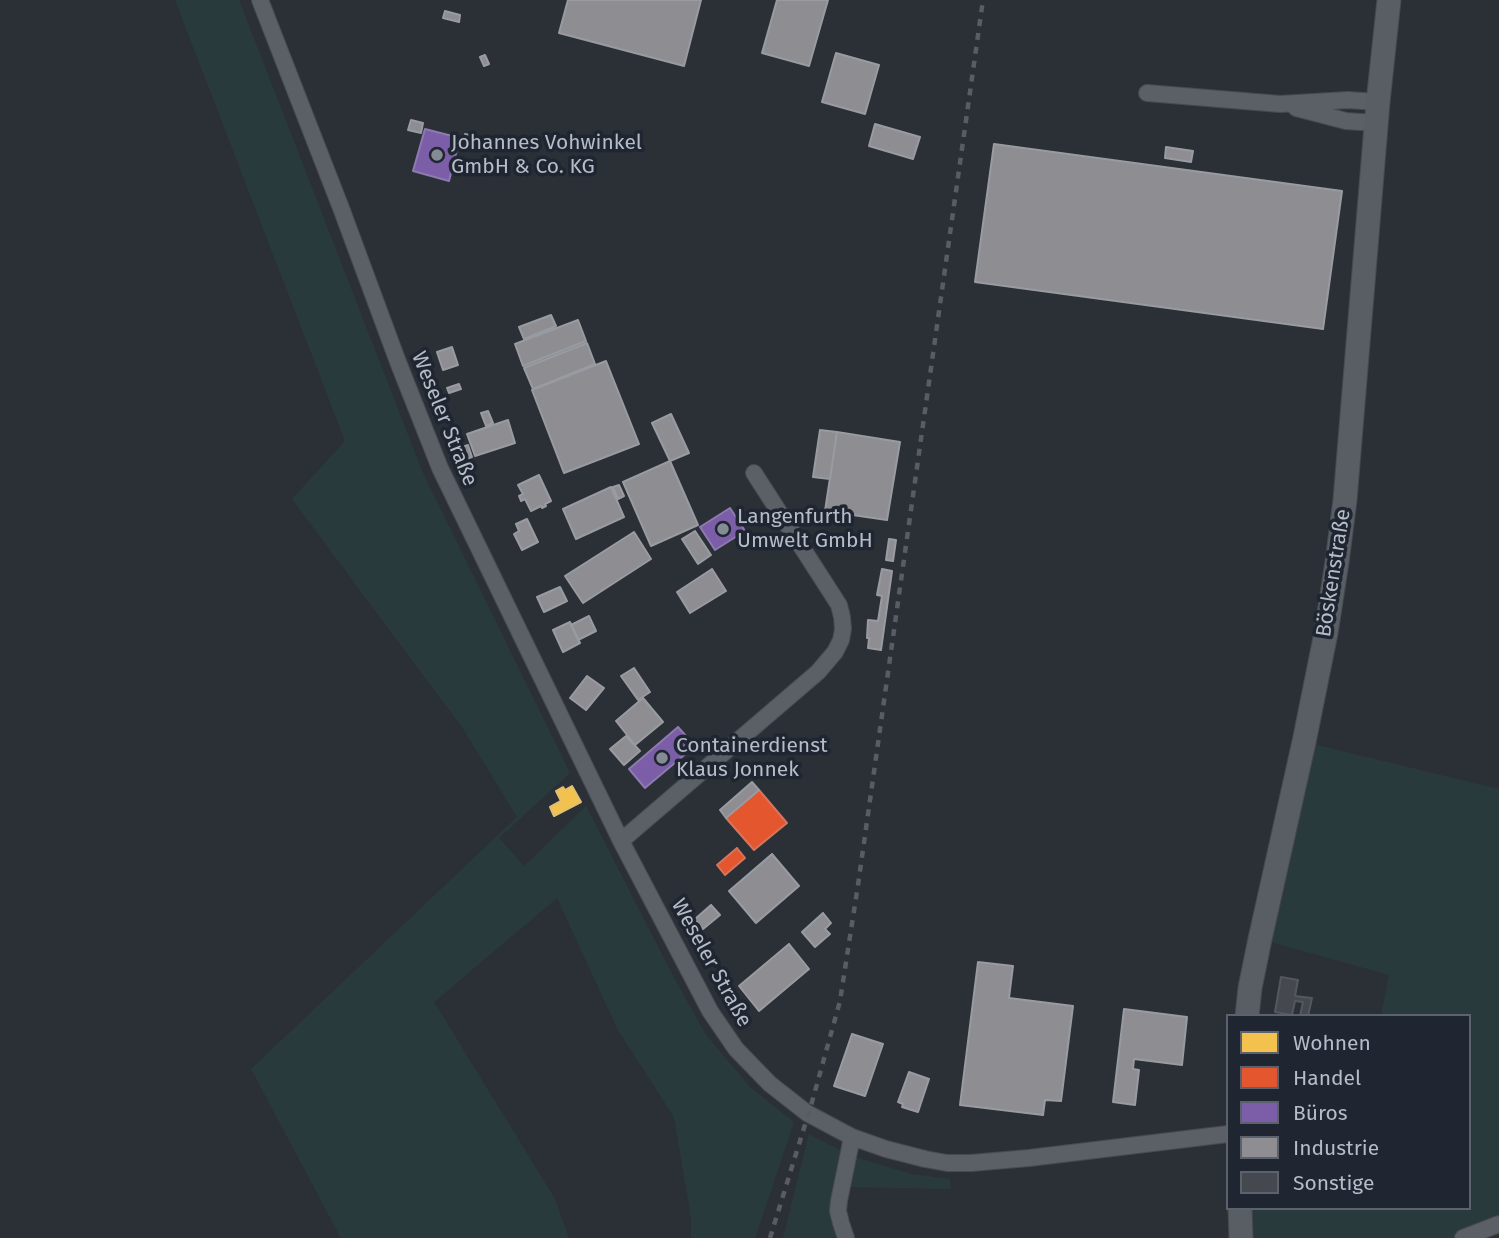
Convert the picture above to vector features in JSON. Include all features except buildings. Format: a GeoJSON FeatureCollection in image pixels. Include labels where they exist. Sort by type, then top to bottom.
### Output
{"type":"FeatureCollection","features":[{"type":"Feature","properties":{"kind":"main road","name":"Böskenstraße"},"geometry":{"type":"LineString","coordinates":[[1247,1014],[1260,939],[1326,633],[1337,562],[1345,500],[1377,112],[1389,0]]}},
{"type":"Feature","properties":{"kind":"main road"},"geometry":{"type":"LineString","coordinates":[[1240,1210],[1241,1238]]}},
{"type":"Feature","properties":{"kind":"street","name":"Weseler Straße"},"geometry":{"type":"LineString","coordinates":[[260,0],[440,468],[621,841],[710,1011],[736,1049],[770,1084],[807,1113],[852,1137],[887,1149],[947,1163],[1029,1158],[1226,1134]]}},
{"type":"Feature","properties":{"kind":"street"},"geometry":{"type":"LineString","coordinates":[[1147,93],[1280,104],[1346,121],[1377,112]]}},
{"type":"Feature","properties":{"kind":"street"},"geometry":{"type":"LineString","coordinates":[[621,841],[818,672],[835,652],[841,640],[843,629],[839,605],[754,473]]}},
{"type":"Feature","properties":{"kind":"street"},"geometry":{"type":"LineString","coordinates":[[846,1238],[838,1211],[852,1137]]}},
{"type":"Feature","properties":{"kind":"street"},"geometry":{"type":"LineString","coordinates":[[1462,1238],[1499,1224]]}},
{"type":"Feature","properties":{"kind":"shaded area"},"geometry":{"type":"Polygon","coordinates":[[[175,0],[239,0],[422,471],[570,773],[499,838],[524,866],[586,806],[706,1035],[750,1087],[794,1122],[755,1238],[691,1238],[691,1217],[674,1117],[618,1030],[557,898],[434,1002],[555,1199],[569,1238],[341,1238],[251,1069],[517,817],[464,730],[292,499],[345,441],[175,0]]]}},
{"type":"Feature","properties":{"kind":"shaded area"},"geometry":{"type":"Polygon","coordinates":[[[1313,744],[1499,789],[1499,1224],[1463,1238],[1242,1238],[1241,1210],[1471,1210],[1471,1014],[1381,1014],[1389,975],[1260,939],[1288,871],[1313,744]]]}},
{"type":"Feature","properties":{"kind":"shaded area"},"geometry":{"type":"Polygon","coordinates":[[[809,1134],[840,1150],[831,1200],[840,1238],[783,1238],[809,1134]]]}},
{"type":"Feature","properties":{"kind":"shaded area"},"geometry":{"type":"Polygon","coordinates":[[[855,1157],[911,1174],[950,1179],[951,1189],[849,1187],[855,1157]]]}},
{"type":"Feature","properties":{"kind":"railway"},"geometry":{"type":"LineString","coordinates":[[770,1238],[840,1001],[983,0]]}},
{"type":"Feature","properties":{"kind":"place","name":"Johannes Vohwinkel GmbH & Co. KG"},"geometry":{"type":"Point","coordinates":[437,155]}},
{"type":"Feature","properties":{"kind":"place","name":"Langenfurth Umwelt GmbH"},"geometry":{"type":"Point","coordinates":[723,529]}},
{"type":"Feature","properties":{"kind":"place","name":"Containerdienst Klaus Jonnek"},"geometry":{"type":"Point","coordinates":[662,758]}}]}
